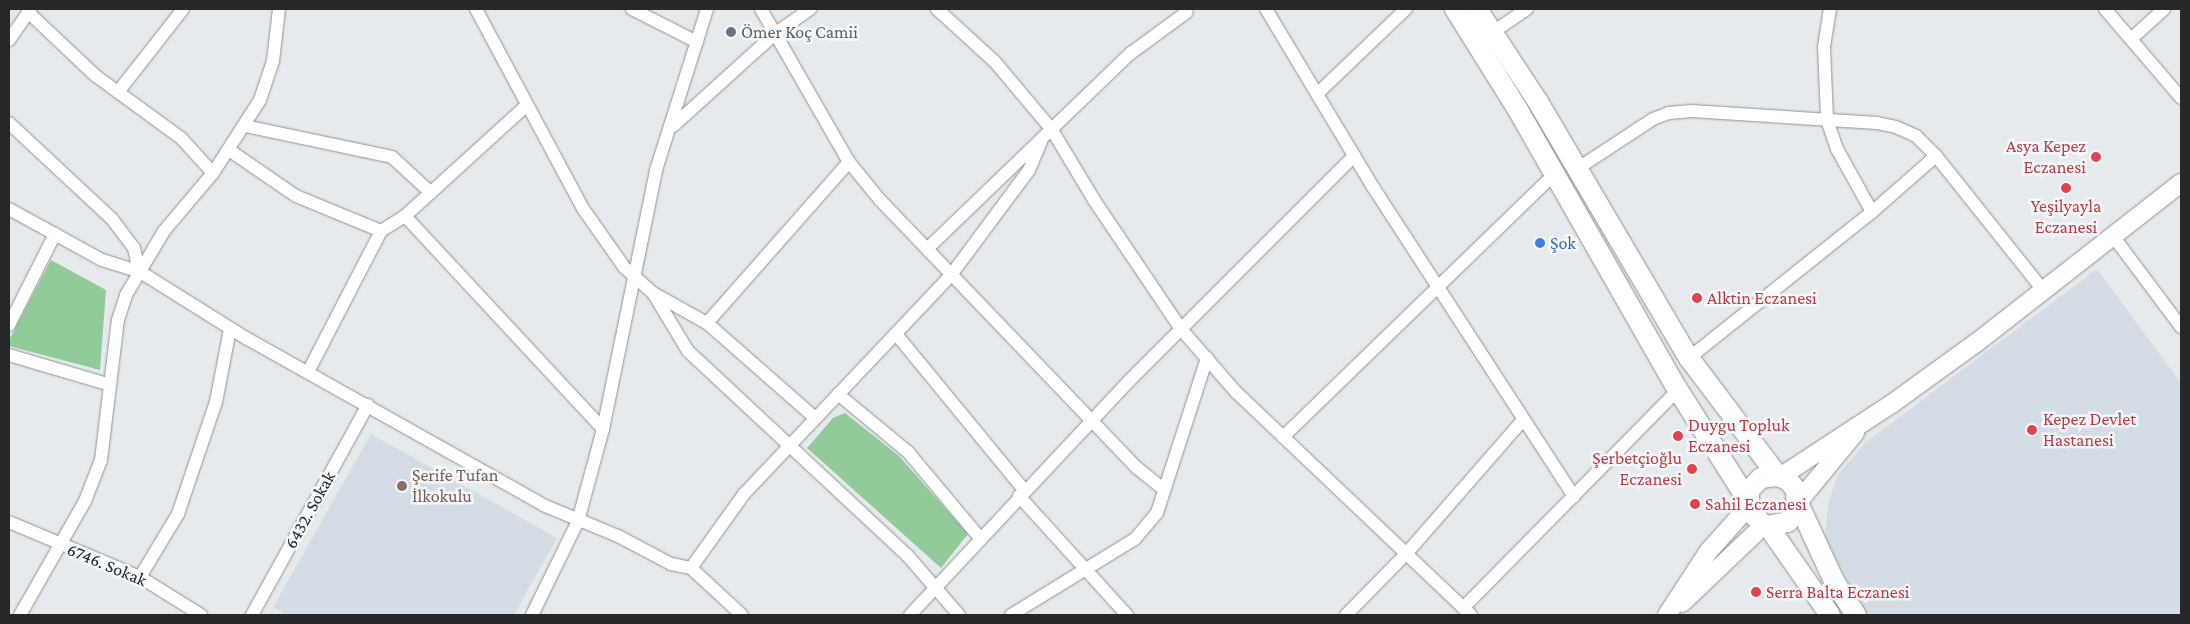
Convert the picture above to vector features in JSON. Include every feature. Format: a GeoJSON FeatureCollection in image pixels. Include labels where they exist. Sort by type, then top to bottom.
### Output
{"type":"FeatureCollection","features":[{"type":"Feature","properties":{"kind":"main road"},"geometry":{"type":"LineString","coordinates":[[1455,9],[1554,174],[1754,518],[1766,526],[1830,615]]}},
{"type":"Feature","properties":{"kind":"main road"},"geometry":{"type":"LineString","coordinates":[[1477,9],[1577,169],[1689,358],[1779,476],[1793,485],[1834,581],[1856,615]]}},
{"type":"Feature","properties":{"kind":"main road"},"geometry":{"type":"LineString","coordinates":[[1747,503],[1754,483],[1769,476],[1779,476]]}},
{"type":"Feature","properties":{"kind":"main road"},"geometry":{"type":"LineString","coordinates":[[1766,526],[1788,522],[1799,502]]}},
{"type":"Feature","properties":{"kind":"street"},"geometry":{"type":"LineString","coordinates":[[118,92],[184,9]]}},
{"type":"Feature","properties":{"kind":"street"},"geometry":{"type":"LineString","coordinates":[[20,615],[85,501],[101,460],[118,320],[139,271],[164,230],[214,173],[260,100],[273,61],[279,9]]}},
{"type":"Feature","properties":{"kind":"street"},"geometry":{"type":"LineString","coordinates":[[476,9],[526,106],[602,241],[633,275],[653,293],[707,323],[815,418]]}},
{"type":"Feature","properties":{"kind":"street"},"geometry":{"type":"LineString","coordinates":[[632,9],[697,42]]}},
{"type":"Feature","properties":{"kind":"street"},"geometry":{"type":"LineString","coordinates":[[532,615],[578,521],[603,429],[656,170],[673,126],[707,9]]}},
{"type":"Feature","properties":{"kind":"street"},"geometry":{"type":"LineString","coordinates":[[761,9],[850,162],[880,200],[1136,467],[1164,490]]}},
{"type":"Feature","properties":{"kind":"street"},"geometry":{"type":"LineString","coordinates":[[673,126],[776,33],[810,9]]}},
{"type":"Feature","properties":{"kind":"street"},"geometry":{"type":"LineString","coordinates":[[937,9],[995,62],[1052,130],[1094,200],[1181,329],[1236,392],[1467,612],[1574,496],[1678,390]]}},
{"type":"Feature","properties":{"kind":"street"},"geometry":{"type":"LineString","coordinates":[[1266,9],[1436,288],[1574,496]]}},
{"type":"Feature","properties":{"kind":"street"},"geometry":{"type":"LineString","coordinates":[[1317,94],[1406,9]]}},
{"type":"Feature","properties":{"kind":"street"},"geometry":{"type":"LineString","coordinates":[[1493,32],[1527,9]]}},
{"type":"Feature","properties":{"kind":"street"},"geometry":{"type":"LineString","coordinates":[[1830,9],[1824,47],[1827,120],[1836,149],[1872,212]]}},
{"type":"Feature","properties":{"kind":"street"},"geometry":{"type":"LineString","coordinates":[[2105,9],[2181,98]]}},
{"type":"Feature","properties":{"kind":"street"},"geometry":{"type":"LineString","coordinates":[[2131,38],[2164,9]]}},
{"type":"Feature","properties":{"kind":"street"},"geometry":{"type":"LineString","coordinates":[[9,40],[29,10],[118,92],[181,138],[214,173]]}},
{"type":"Feature","properties":{"kind":"street"},"geometry":{"type":"LineString","coordinates":[[927,249],[1041,142],[1131,53],[1187,10]]}},
{"type":"Feature","properties":{"kind":"street"},"geometry":{"type":"LineString","coordinates":[[308,372],[381,231],[405,216],[526,106]]}},
{"type":"Feature","properties":{"kind":"street"},"geometry":{"type":"LineString","coordinates":[[1577,169],[1654,119],[1669,113],[1692,111],[1827,120],[1896,127],[1916,136],[1936,156],[2043,290]]}},
{"type":"Feature","properties":{"kind":"street"},"geometry":{"type":"LineString","coordinates":[[9,123],[112,219],[134,248],[139,271]]}},
{"type":"Feature","properties":{"kind":"street"},"geometry":{"type":"LineString","coordinates":[[245,126],[392,157],[431,193]]}},
{"type":"Feature","properties":{"kind":"street"},"geometry":{"type":"LineString","coordinates":[[691,568],[744,494],[951,275],[1029,170],[1041,142]]}},
{"type":"Feature","properties":{"kind":"street"},"geometry":{"type":"LineString","coordinates":[[230,150],[296,196],[381,231]]}},
{"type":"Feature","properties":{"kind":"street"},"geometry":{"type":"LineString","coordinates":[[910,615],[934,586],[1092,419],[1354,156]]}},
{"type":"Feature","properties":{"kind":"street"},"geometry":{"type":"LineString","coordinates":[[1689,358],[1872,212],[1936,156]]}},
{"type":"Feature","properties":{"kind":"street"},"geometry":{"type":"LineString","coordinates":[[707,323],[850,162]]}},
{"type":"Feature","properties":{"kind":"street"},"geometry":{"type":"LineString","coordinates":[[1284,437],[1554,174]]}},
{"type":"Feature","properties":{"kind":"street"},"geometry":{"type":"LineString","coordinates":[[1779,476],[1861,424],[1976,343],[2181,183]]}},
{"type":"Feature","properties":{"kind":"street"},"geometry":{"type":"LineString","coordinates":[[9,209],[102,260],[139,271],[230,329],[543,505],[618,536],[671,564],[691,568],[742,615]]}},
{"type":"Feature","properties":{"kind":"street"},"geometry":{"type":"LineString","coordinates":[[405,216],[603,429]]}},
{"type":"Feature","properties":{"kind":"street"},"geometry":{"type":"LineString","coordinates":[[9,326],[55,234]]}},
{"type":"Feature","properties":{"kind":"street"},"geometry":{"type":"LineString","coordinates":[[2113,236],[2181,327]]}},
{"type":"Feature","properties":{"kind":"street"},"geometry":{"type":"LineString","coordinates":[[653,293],[688,351],[907,555],[959,615]]}},
{"type":"Feature","properties":{"kind":"street"},"geometry":{"type":"LineString","coordinates":[[140,577],[178,514],[216,402],[230,329]]}},
{"type":"Feature","properties":{"kind":"street"},"geometry":{"type":"LineString","coordinates":[[896,334],[1022,493],[1087,571],[1127,615]]}},
{"type":"Feature","properties":{"kind":"street"},"geometry":{"type":"LineString","coordinates":[[9,355],[110,385]]}},
{"type":"Feature","properties":{"kind":"street"},"geometry":{"type":"LineString","coordinates":[[1011,615],[1087,571],[1135,539],[1157,513],[1207,358]]}},
{"type":"Feature","properties":{"kind":"street"},"geometry":{"type":"LineString","coordinates":[[838,394],[908,452],[980,538]]}},
{"type":"Feature","properties":{"kind":"street","name":"6432. Sokak"},"geometry":{"type":"LineString","coordinates":[[252,615],[368,405]]}},
{"type":"Feature","properties":{"kind":"street"},"geometry":{"type":"LineString","coordinates":[[1346,615],[1406,554],[1523,420]]}},
{"type":"Feature","properties":{"kind":"street"},"geometry":{"type":"LineString","coordinates":[[1799,502],[1861,424]]}},
{"type":"Feature","properties":{"kind":"street"},"geometry":{"type":"LineString","coordinates":[[1668,615],[1708,552],[1747,503]]}},
{"type":"Feature","properties":{"kind":"street","name":"6746. Sokak"},"geometry":{"type":"LineString","coordinates":[[9,522],[140,577],[201,615]]}},
{"type":"Feature","properties":{"kind":"street"},"geometry":{"type":"LineString","coordinates":[[1668,615],[1766,526]]}},
{"type":"Feature","properties":{"kind":"shaded area","name":"Kepez Devlet Hastanesi"},"geometry":{"type":"Polygon","coordinates":[[[2097,269],[2181,383],[2181,615],[1865,615],[1825,538],[1828,504],[1837,476],[1866,442],[2097,269]]]}},
{"type":"Feature","properties":{"kind":"shaded area","name":"Şerife Tufan İlkokulu"},"geometry":{"type":"Polygon","coordinates":[[[371,434],[557,538],[514,615],[286,615],[273,607],[371,434]]]}},
{"type":"Feature","properties":{"kind":"green space"},"geometry":{"type":"Polygon","coordinates":[[[51,260],[106,290],[100,370],[9,346],[9,340],[51,260]]]}},
{"type":"Feature","properties":{"kind":"green space"},"geometry":{"type":"Polygon","coordinates":[[[845,413],[899,456],[968,534],[941,568],[807,448],[833,418],[845,413]]]}},
{"type":"Feature","properties":{"kind":"place","name":"Ömer Koç Camii"},"geometry":{"type":"Point","coordinates":[731,32]}},
{"type":"Feature","properties":{"kind":"place","name":"Asya Kepez Eczanesi"},"geometry":{"type":"Point","coordinates":[2096,157]}},
{"type":"Feature","properties":{"kind":"place","name":"Yeşilyayla Eczanesi"},"geometry":{"type":"Point","coordinates":[2066,188]}},
{"type":"Feature","properties":{"kind":"place","name":"Şok"},"geometry":{"type":"Point","coordinates":[1540,243]}},
{"type":"Feature","properties":{"kind":"place","name":"Alktin Eczanesi"},"geometry":{"type":"Point","coordinates":[1697,298]}},
{"type":"Feature","properties":{"kind":"place","name":"Kepez Devlet Hastanesi"},"geometry":{"type":"Point","coordinates":[2032,430]}},
{"type":"Feature","properties":{"kind":"place","name":"Duygu Topluk Eczanesi"},"geometry":{"type":"Point","coordinates":[1678,436]}},
{"type":"Feature","properties":{"kind":"place","name":"Şerbetçioğlu Eczanesi"},"geometry":{"type":"Point","coordinates":[1692,469]}},
{"type":"Feature","properties":{"kind":"place","name":"Şerife Tufan İlkokulu"},"geometry":{"type":"Point","coordinates":[402,486]}},
{"type":"Feature","properties":{"kind":"place","name":"Sahil Eczanesi"},"geometry":{"type":"Point","coordinates":[1695,504]}},
{"type":"Feature","properties":{"kind":"place","name":"Serra Balta Eczanesi"},"geometry":{"type":"Point","coordinates":[1756,592]}}]}
